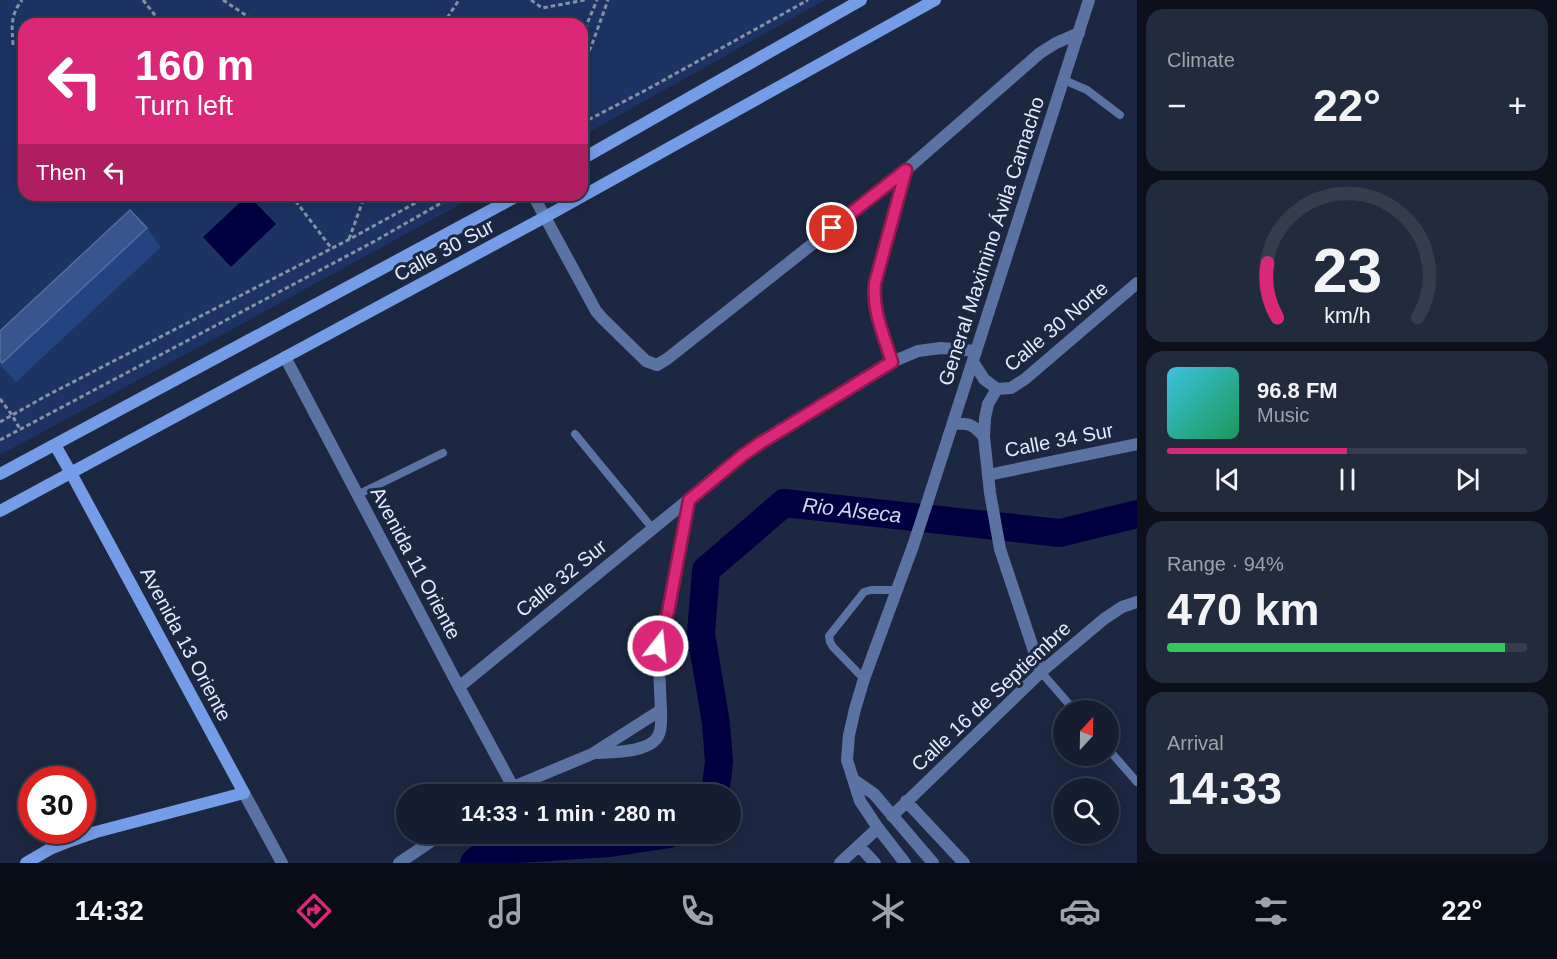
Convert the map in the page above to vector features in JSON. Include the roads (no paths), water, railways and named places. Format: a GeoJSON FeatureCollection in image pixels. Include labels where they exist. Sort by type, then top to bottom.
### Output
{"type":"FeatureCollection","features":[{"type":"Feature","properties":{"kind":"main road"},"geometry":{"type":"LineString","coordinates":[[588,156],[861,0]]}},
{"type":"Feature","properties":{"kind":"main road","name":"Calle 30 Sur"},"geometry":{"type":"LineString","coordinates":[[588,193],[935,0]]}},
{"type":"Feature","properties":{"kind":"main road","name":"Calle 30 Sur"},"geometry":{"type":"LineString","coordinates":[[0,474],[508,201]]}},
{"type":"Feature","properties":{"kind":"main road","name":"Calle 30 Sur"},"geometry":{"type":"LineString","coordinates":[[0,511],[574,201]]}},
{"type":"Feature","properties":{"kind":"main road","name":"Avenida 13 Oriente"},"geometry":{"type":"LineString","coordinates":[[55,445],[244,793]]}},
{"type":"Feature","properties":{"kind":"main road"},"geometry":{"type":"LineString","coordinates":[[26,863],[60,845],[96,832],[244,793]]}},
{"type":"Feature","properties":{"kind":"street","name":"General Maximino Ávila Camacho"},"geometry":{"type":"LineString","coordinates":[[905,863],[860,801],[847,760],[849,735],[864,679],[913,546],[1089,0]]}},
{"type":"Feature","properties":{"kind":"street"},"geometry":{"type":"LineString","coordinates":[[536,201],[596,311],[646,361],[657,365],[906,170],[1040,53],[1079,33]]}},
{"type":"Feature","properties":{"kind":"street"},"geometry":{"type":"LineString","coordinates":[[892,362],[873,295],[906,170]]}},
{"type":"Feature","properties":{"kind":"street","name":"Calle 30 Norte"},"geometry":{"type":"LineString","coordinates":[[974,356],[984,379],[997,389],[1011,388],[1025,379],[1137,283]]}},
{"type":"Feature","properties":{"kind":"street","name":"Calle 32 Sur"},"geometry":{"type":"LineString","coordinates":[[459,687],[743,455],[762,442],[892,362],[918,351],[941,348],[974,356]]}},
{"type":"Feature","properties":{"kind":"street","name":"Avenida 11 Oriente"},"geometry":{"type":"LineString","coordinates":[[285,357],[511,784]]}},
{"type":"Feature","properties":{"kind":"street"},"geometry":{"type":"LineString","coordinates":[[997,389],[988,404],[985,418],[984,437],[990,493],[1000,549],[1041,672]]}},
{"type":"Feature","properties":{"kind":"street"},"geometry":{"type":"LineString","coordinates":[[953,424],[971,425],[977,428],[984,437]]}},
{"type":"Feature","properties":{"kind":"street","name":"Calle 34 Sur"},"geometry":{"type":"LineString","coordinates":[[988,475],[1137,444]]}},
{"type":"Feature","properties":{"kind":"street"},"geometry":{"type":"LineString","coordinates":[[592,754],[638,749],[651,744],[659,735],[661,710],[658,646],[668,612],[689,500]]}},
{"type":"Feature","properties":{"kind":"street","name":"Calle 16 de Septiembre"},"geometry":{"type":"LineString","coordinates":[[840,863],[1041,672],[1104,619],[1122,607],[1137,602]]}},
{"type":"Feature","properties":{"kind":"street"},"geometry":{"type":"LineString","coordinates":[[520,784],[592,754],[661,710]]}},
{"type":"Feature","properties":{"kind":"street"},"geometry":{"type":"LineString","coordinates":[[854,780],[874,794],[933,863]]}},
{"type":"Feature","properties":{"kind":"street","name":"Avenida 13 Oriente"},"geometry":{"type":"LineString","coordinates":[[244,793],[282,863]]}},
{"type":"Feature","properties":{"kind":"street"},"geometry":{"type":"LineString","coordinates":[[906,801],[964,863]]}},
{"type":"Feature","properties":{"kind":"street"},"geometry":{"type":"LineString","coordinates":[[399,863],[427,844]]}},
{"type":"Feature","properties":{"kind":"street"},"geometry":{"type":"LineString","coordinates":[[859,846],[875,863]]}},
{"type":"Feature","properties":{"kind":"lane"},"geometry":{"type":"LineString","coordinates":[[1064,80],[1087,90],[1120,116]]}},
{"type":"Feature","properties":{"kind":"lane"},"geometry":{"type":"LineString","coordinates":[[575,434],[653,529]]}},
{"type":"Feature","properties":{"kind":"lane"},"geometry":{"type":"LineString","coordinates":[[357,495],[443,453]]}},
{"type":"Feature","properties":{"kind":"lane"},"geometry":{"type":"LineString","coordinates":[[864,679],[833,647],[829,636],[864,592],[897,590]]}},
{"type":"Feature","properties":{"kind":"lane"},"geometry":{"type":"LineString","coordinates":[[1041,672],[1065,700]]}},
{"type":"Feature","properties":{"kind":"lane"},"geometry":{"type":"LineString","coordinates":[[1119,762],[1137,782]]}},
{"type":"Feature","properties":{"kind":"waterway","name":"Rio Alseca"},"geometry":{"type":"LineString","coordinates":[[716,784],[719,762],[716,723],[701,634],[706,570],[784,503],[1060,533],[1137,514]]}},
{"type":"Feature","properties":{"kind":"waterway","name":"Rio Alseca"},"geometry":{"type":"LineString","coordinates":[[474,863],[487,851],[595,844]]}}]}
